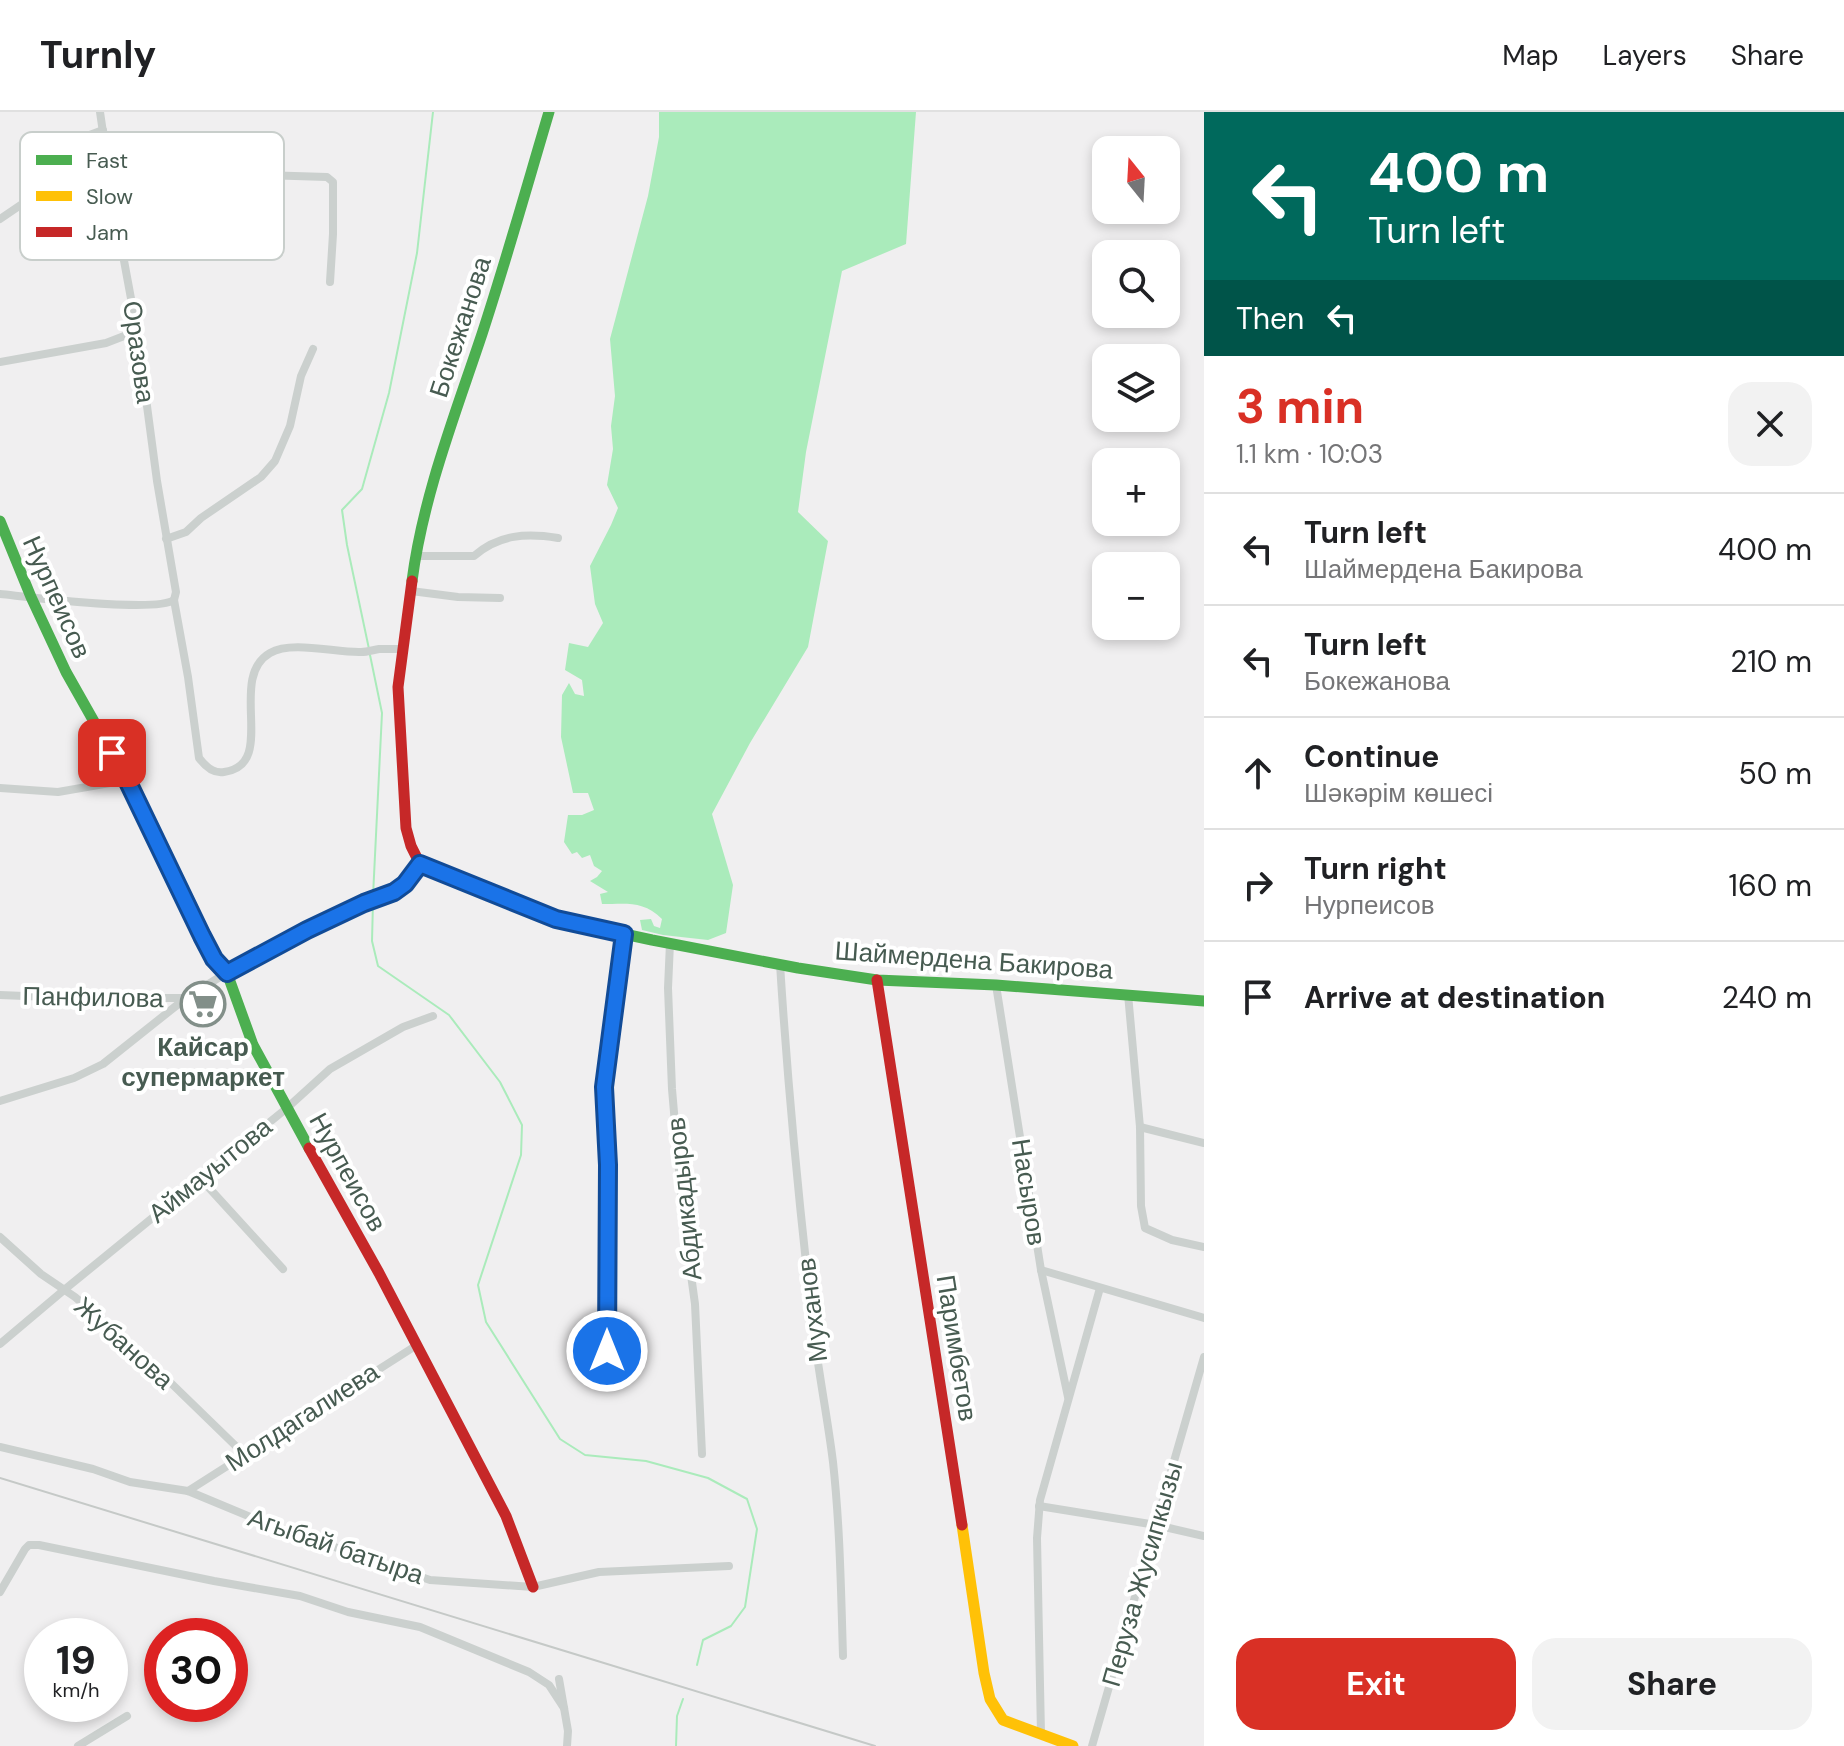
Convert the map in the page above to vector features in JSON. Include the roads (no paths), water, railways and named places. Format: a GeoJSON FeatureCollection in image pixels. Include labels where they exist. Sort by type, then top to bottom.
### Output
{"type":"FeatureCollection","features":[{"type":"Feature","properties":{"kind":"street","name":"Оразова"},"geometry":{"type":"LineString","coordinates":[[100,112],[103,130]]}},
{"type":"Feature","properties":{"kind":"street","name":"Бокежанова"},"geometry":{"type":"LineString","coordinates":[[420,864],[406,828],[398,687],[416,556],[436,473],[495,295],[549,112]]}},
{"type":"Feature","properties":{"kind":"street"},"geometry":{"type":"LineString","coordinates":[[98,132],[103,130]]}},
{"type":"Feature","properties":{"kind":"street"},"geometry":{"type":"LineString","coordinates":[[284,176],[327,177],[333,182],[330,282]]}},
{"type":"Feature","properties":{"kind":"street"},"geometry":{"type":"LineString","coordinates":[[0,219],[20,205]]}},
{"type":"Feature","properties":{"kind":"street","name":"Оразова"},"geometry":{"type":"LineString","coordinates":[[125,260],[199,758],[205,767],[217,773],[236,769],[244,763],[252,738],[252,678],[258,663],[267,654],[288,648],[362,652],[403,649]]}},
{"type":"Feature","properties":{"kind":"street"},"geometry":{"type":"LineString","coordinates":[[0,362],[106,343],[137,331]]}},
{"type":"Feature","properties":{"kind":"street"},"geometry":{"type":"LineString","coordinates":[[166,539],[186,532],[201,518],[261,477],[275,461],[290,426],[301,376],[313,349]]}},
{"type":"Feature","properties":{"kind":"street","name":"Нурпеисов"},"geometry":{"type":"LineString","coordinates":[[0,521],[66,672],[127,780],[214,959],[227,973],[253,1045],[379,1273],[506,1516],[533,1587]]}},
{"type":"Feature","properties":{"kind":"street"},"geometry":{"type":"LineString","coordinates":[[416,556],[474,556],[501,539],[536,535],[558,538]]}},
{"type":"Feature","properties":{"kind":"street"},"geometry":{"type":"LineString","coordinates":[[411,591],[500,598]]}},
{"type":"Feature","properties":{"kind":"street"},"geometry":{"type":"LineString","coordinates":[[0,594],[144,606],[168,604],[175,596]]}},
{"type":"Feature","properties":{"kind":"street"},"geometry":{"type":"LineString","coordinates":[[0,788],[58,792],[127,780]]}},
{"type":"Feature","properties":{"kind":"street"},"geometry":{"type":"LineString","coordinates":[[0,1101],[74,1078],[103,1064],[186,998],[307,930],[394,892],[405,884],[420,864]]}},
{"type":"Feature","properties":{"kind":"street","name":"Шаймердена Бакирова"},"geometry":{"type":"LineString","coordinates":[[420,864],[556,919],[780,964],[877,980],[996,985],[1204,1001]]}},
{"type":"Feature","properties":{"kind":"street"},"geometry":{"type":"LineString","coordinates":[[607,1351],[608,1165],[604,1087],[624,934]]}},
{"type":"Feature","properties":{"kind":"street","name":"Абдикадыров"},"geometry":{"type":"LineString","coordinates":[[670,943],[668,988],[672,1089],[683,1217],[695,1304],[702,1454]]}},
{"type":"Feature","properties":{"kind":"street","name":"Муханов"},"geometry":{"type":"LineString","coordinates":[[780,964],[801,1218],[815,1343],[833,1460],[843,1656]]}},
{"type":"Feature","properties":{"kind":"street","name":"Паримбетов"},"geometry":{"type":"LineString","coordinates":[[877,980],[984,1673],[990,1699],[1003,1720],[1041,1734]]}},
{"type":"Feature","properties":{"kind":"street","name":"Насыров"},"geometry":{"type":"LineString","coordinates":[[996,985],[1041,1270],[1068,1399]]}},
{"type":"Feature","properties":{"kind":"street"},"geometry":{"type":"LineString","coordinates":[[1128,994],[1145,1228],[1172,1240],[1204,1247]]}},
{"type":"Feature","properties":{"kind":"street","name":"Панфилова"},"geometry":{"type":"LineString","coordinates":[[0,995],[186,998]]}},
{"type":"Feature","properties":{"kind":"street","name":"Аймауытова"},"geometry":{"type":"LineString","coordinates":[[0,1344],[287,1108],[330,1069],[403,1027],[433,1016]]}},
{"type":"Feature","properties":{"kind":"street"},"geometry":{"type":"LineString","coordinates":[[1140,1127],[1204,1143]]}},
{"type":"Feature","properties":{"kind":"street"},"geometry":{"type":"LineString","coordinates":[[200,1178],[283,1269]]}},
{"type":"Feature","properties":{"kind":"street","name":"Жубанова"},"geometry":{"type":"LineString","coordinates":[[0,1237],[140,1353],[244,1454]]}},
{"type":"Feature","properties":{"kind":"street"},"geometry":{"type":"LineString","coordinates":[[1041,1270],[1204,1318]]}},
{"type":"Feature","properties":{"kind":"street"},"geometry":{"type":"LineString","coordinates":[[1073,1746],[1041,1734],[1037,1538],[1039,1506],[1100,1288]]}},
{"type":"Feature","properties":{"kind":"street","name":"Молдагалиева"},"geometry":{"type":"LineString","coordinates":[[188,1491],[417,1345]]}},
{"type":"Feature","properties":{"kind":"street","name":"Перуза Жусипкызы"},"geometry":{"type":"LineString","coordinates":[[1092,1746],[1204,1357]]}},
{"type":"Feature","properties":{"kind":"street","name":"Агыбай батыра"},"geometry":{"type":"LineString","coordinates":[[0,1447],[93,1469],[130,1482],[188,1491],[265,1523],[430,1580],[533,1587],[599,1572],[729,1566]]}},
{"type":"Feature","properties":{"kind":"street"},"geometry":{"type":"LineString","coordinates":[[1039,1506],[1204,1536]]}},
{"type":"Feature","properties":{"kind":"street","name":"Агыбай батыра"},"geometry":{"type":"LineString","coordinates":[[0,1592],[20,1554],[29,1545],[39,1545],[300,1596],[348,1612],[420,1627],[529,1672],[549,1685],[564,1708]]}},
{"type":"Feature","properties":{"kind":"street"},"geometry":{"type":"LineString","coordinates":[[559,1679],[568,1731],[567,1746]]}},
{"type":"Feature","properties":{"kind":"street"},"geometry":{"type":"LineString","coordinates":[[78,1746],[117,1722]]}},
{"type":"Feature","properties":{"kind":"waterway"},"geometry":{"type":"LineString","coordinates":[[369,649],[342,510],[362,489],[389,393],[417,253],[433,112]]}},
{"type":"Feature","properties":{"kind":"waterway"},"geometry":{"type":"LineString","coordinates":[[370,655],[382,713],[373,896]]}},
{"type":"Feature","properties":{"kind":"waterway"},"geometry":{"type":"LineString","coordinates":[[373,902],[372,941],[378,966],[449,1015],[500,1082],[522,1125],[521,1155],[478,1285],[486,1322],[560,1439],[585,1455],[646,1461],[708,1478],[747,1499],[757,1529],[745,1607],[731,1626],[703,1640],[697,1665]]}},
{"type":"Feature","properties":{"kind":"waterway"},"geometry":{"type":"LineString","coordinates":[[676,1746],[677,1716],[683,1699]]}},
{"type":"Feature","properties":{"kind":"railway"},"geometry":{"type":"LineString","coordinates":[[0,1478],[875,1746]]}},
{"type":"Feature","properties":{"kind":"place","name":"Кайсар супермаркет"},"geometry":{"type":"Point","coordinates":[203,1004]}}]}
